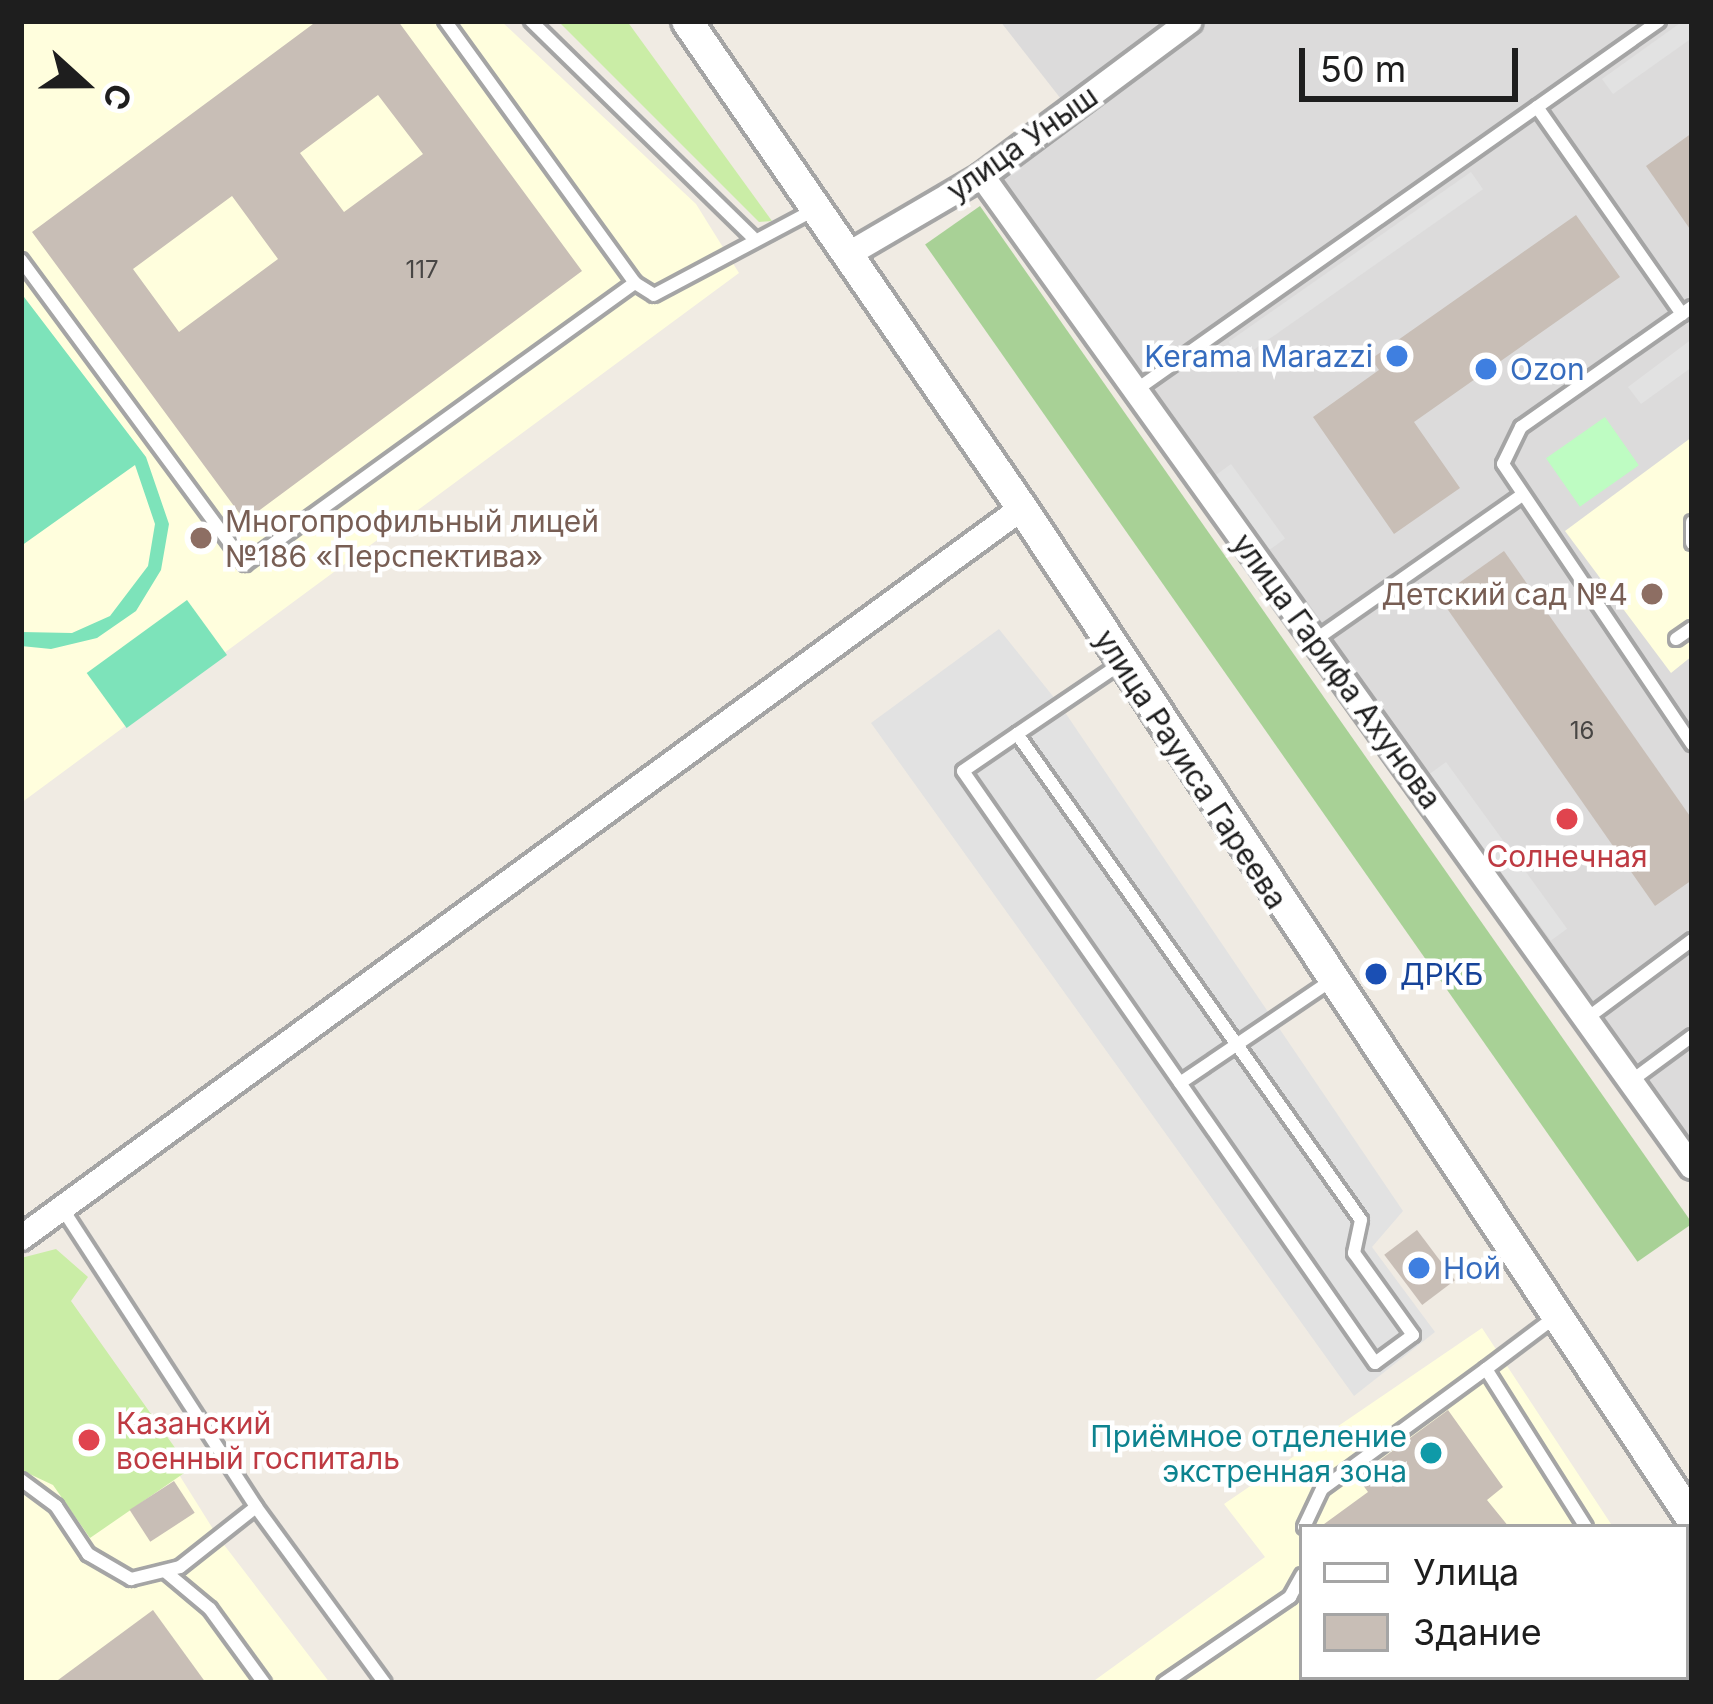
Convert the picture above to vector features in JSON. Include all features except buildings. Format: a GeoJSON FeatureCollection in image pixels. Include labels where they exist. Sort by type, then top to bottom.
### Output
{"type":"FeatureCollection","features":[{"type":"Feature","properties":{"kind":"street","name":"улица Рауиса Гареева"},"geometry":{"type":"LineString","coordinates":[[687,21],[1022,508],[1329,982],[1692,1519]]}},
{"type":"Feature","properties":{"kind":"street","name":"улица Уныш"},"geometry":{"type":"LineString","coordinates":[[848,255],[982,176],[1190,21]]}},
{"type":"Feature","properties":{"kind":"street","name":"улица Гарифа Ахунова"},"geometry":{"type":"LineString","coordinates":[[982,176],[1692,1167]]}},
{"type":"Feature","properties":{"kind":"street"},"geometry":{"type":"LineString","coordinates":[[21,1238],[1022,508]]}},
{"type":"Feature","properties":{"kind":"lane"},"geometry":{"type":"LineString","coordinates":[[445,21],[634,283],[654,295],[752,237],[818,208]]}},
{"type":"Feature","properties":{"kind":"lane"},"geometry":{"type":"LineString","coordinates":[[531,21],[752,237]]}},
{"type":"Feature","properties":{"kind":"lane"},"geometry":{"type":"LineString","coordinates":[[1136,390],[1659,21]]}},
{"type":"Feature","properties":{"kind":"lane"},"geometry":{"type":"LineString","coordinates":[[1537,107],[1687,311],[1510,439],[1503,464],[1519,496],[1692,744]]}},
{"type":"Feature","properties":{"kind":"lane"},"geometry":{"type":"LineString","coordinates":[[21,260],[245,564],[634,283]]}},
{"type":"Feature","properties":{"kind":"lane"},"geometry":{"type":"LineString","coordinates":[[1315,640],[1519,496]]}},
{"type":"Feature","properties":{"kind":"lane"},"geometry":{"type":"LineString","coordinates":[[1692,522],[1692,543]]}},
{"type":"Feature","properties":{"kind":"lane"},"geometry":{"type":"LineString","coordinates":[[1676,639],[1692,628]]}},
{"type":"Feature","properties":{"kind":"lane"},"geometry":{"type":"LineString","coordinates":[[1017,734],[1361,1220],[1354,1253],[1413,1335],[1375,1364],[963,772],[1017,734],[1122,663]]}},
{"type":"Feature","properties":{"kind":"lane"},"geometry":{"type":"LineString","coordinates":[[1586,1019],[1692,940]]}},
{"type":"Feature","properties":{"kind":"lane"},"geometry":{"type":"LineString","coordinates":[[1180,1084],[1329,982]]}},
{"type":"Feature","properties":{"kind":"lane"},"geometry":{"type":"LineString","coordinates":[[1631,1082],[1692,1036]]}},
{"type":"Feature","properties":{"kind":"lane"},"geometry":{"type":"LineString","coordinates":[[62,1207],[256,1507],[385,1683]]}},
{"type":"Feature","properties":{"kind":"lane"},"geometry":{"type":"LineString","coordinates":[[1306,1524],[1322,1489],[1555,1317]]}},
{"type":"Feature","properties":{"kind":"lane"},"geometry":{"type":"LineString","coordinates":[[1486,1369],[1584,1524]]}},
{"type":"Feature","properties":{"kind":"lane"},"geometry":{"type":"LineString","coordinates":[[21,1480],[43,1492],[88,1554],[131,1579],[167,1573],[256,1507]]}},
{"type":"Feature","properties":{"kind":"lane"},"geometry":{"type":"LineString","coordinates":[[167,1573],[210,1609],[264,1683]]}},
{"type":"Feature","properties":{"kind":"lane"},"geometry":{"type":"LineString","coordinates":[[1164,1683],[1290,1597],[1299,1580]]}},
{"type":"Feature","properties":{"kind":"shaded area","name":"Многопрофильный лицей №186 «Перспектива»"},"geometry":{"type":"Polygon","coordinates":[[[21,21],[501,21],[696,204],[739,273],[21,803],[21,21]]]}},
{"type":"Feature","properties":{"kind":"shaded area"},"geometry":{"type":"Polygon","coordinates":[[[1000,21],[1164,21],[1061,99],[1000,21]]]}},
{"type":"Feature","properties":{"kind":"shaded area"},"geometry":{"type":"Polygon","coordinates":[[[1205,21],[1692,21],[1692,1152],[998,173],[1205,21]]]}},
{"type":"Feature","properties":{"kind":"shaded area"},"geometry":{"type":"Polygon","coordinates":[[[1683,21],[1692,21],[1692,38],[1613,94],[1602,79],[1683,21]]]}},
{"type":"Feature","properties":{"kind":"shaded area"},"geometry":{"type":"Polygon","coordinates":[[[1471,172],[1483,189],[1241,359],[1229,342],[1471,172]]]}},
{"type":"Feature","properties":{"kind":"shaded area"},"geometry":{"type":"Polygon","coordinates":[[[1692,339],[1692,367],[1641,404],[1628,387],[1692,339]]]}},
{"type":"Feature","properties":{"kind":"shaded area","name":"Детский сад №4"},"geometry":{"type":"Polygon","coordinates":[[[1692,437],[1692,656],[1671,673],[1565,531],[1692,437]]]}},
{"type":"Feature","properties":{"kind":"shaded area"},"geometry":{"type":"Polygon","coordinates":[[[1231,464],[1285,538],[1270,550],[1216,475],[1231,464]]]}},
{"type":"Feature","properties":{"kind":"shaded area"},"geometry":{"type":"Polygon","coordinates":[[[999,629],[1060,705],[1403,1211],[1372,1247],[1435,1332],[1354,1396],[871,723],[999,629]]]}},
{"type":"Feature","properties":{"kind":"shaded area"},"geometry":{"type":"Polygon","coordinates":[[[1446,762],[1567,929],[1551,940],[1430,774],[1446,762]]]}},
{"type":"Feature","properties":{"kind":"shaded area","name":"Казанский военный госпиталь"},"geometry":{"type":"Polygon","coordinates":[[[73,1305],[218,1537],[330,1683],[21,1683],[21,1343],[73,1305]]]}},
{"type":"Feature","properties":{"kind":"shaded area"},"geometry":{"type":"Polygon","coordinates":[[[1482,1328],[1611,1524],[1299,1524],[1299,1680],[1689,1680],[1689,1660],[1692,1683],[1091,1683],[1265,1557],[1224,1504],[1482,1328]]]}},
{"type":"Feature","properties":{"kind":"green space"},"geometry":{"type":"Polygon","coordinates":[[[558,21],[627,21],[772,221],[759,222],[558,21]]]}},
{"type":"Feature","properties":{"kind":"green space"},"geometry":{"type":"Polygon","coordinates":[[[980,206],[1692,1223],[1637,1262],[925,244],[980,206]]]}},
{"type":"Feature","properties":{"kind":"green space"},"geometry":{"type":"Polygon","coordinates":[[[21,293],[146,457],[169,524],[161,570],[136,611],[97,638],[51,649],[21,646],[21,632],[72,633],[110,616],[148,566],[155,524],[135,465],[21,546],[21,293]]]}},
{"type":"Feature","properties":{"kind":"green space"},"geometry":{"type":"Polygon","coordinates":[[[1605,417],[1639,465],[1580,507],[1546,458],[1605,417]]]}},
{"type":"Feature","properties":{"kind":"green space"},"geometry":{"type":"Polygon","coordinates":[[[187,600],[227,655],[127,728],[87,673],[187,600]]]}},
{"type":"Feature","properties":{"kind":"green space"},"geometry":{"type":"Polygon","coordinates":[[[56,1249],[88,1277],[71,1301],[190,1469],[90,1538],[53,1485],[21,1470],[21,1258],[56,1249]]]}},
{"type":"Feature","properties":{"kind":"place","name":"Kerama Marazzi"},"geometry":{"type":"Point","coordinates":[1397,356]}},
{"type":"Feature","properties":{"kind":"place","name":"Ozon"},"geometry":{"type":"Point","coordinates":[1486,369]}},
{"type":"Feature","properties":{"kind":"place","name":"Многопрофильный лицей №186 «Перспектива»"},"geometry":{"type":"Point","coordinates":[201,538]}},
{"type":"Feature","properties":{"kind":"place","name":"Детский сад №4"},"geometry":{"type":"Point","coordinates":[1652,594]}},
{"type":"Feature","properties":{"kind":"place","name":"Солнечная"},"geometry":{"type":"Point","coordinates":[1567,819]}},
{"type":"Feature","properties":{"kind":"place","name":"ДРКБ"},"geometry":{"type":"Point","coordinates":[1376,974]}},
{"type":"Feature","properties":{"kind":"place","name":"Ной"},"geometry":{"type":"Point","coordinates":[1419,1268]}},
{"type":"Feature","properties":{"kind":"place","name":"Казанский военный госпиталь"},"geometry":{"type":"Point","coordinates":[89,1440]}},
{"type":"Feature","properties":{"kind":"place","name":"Приёмное отделение экстренная зона"},"geometry":{"type":"Point","coordinates":[1431,1453]}}]}
